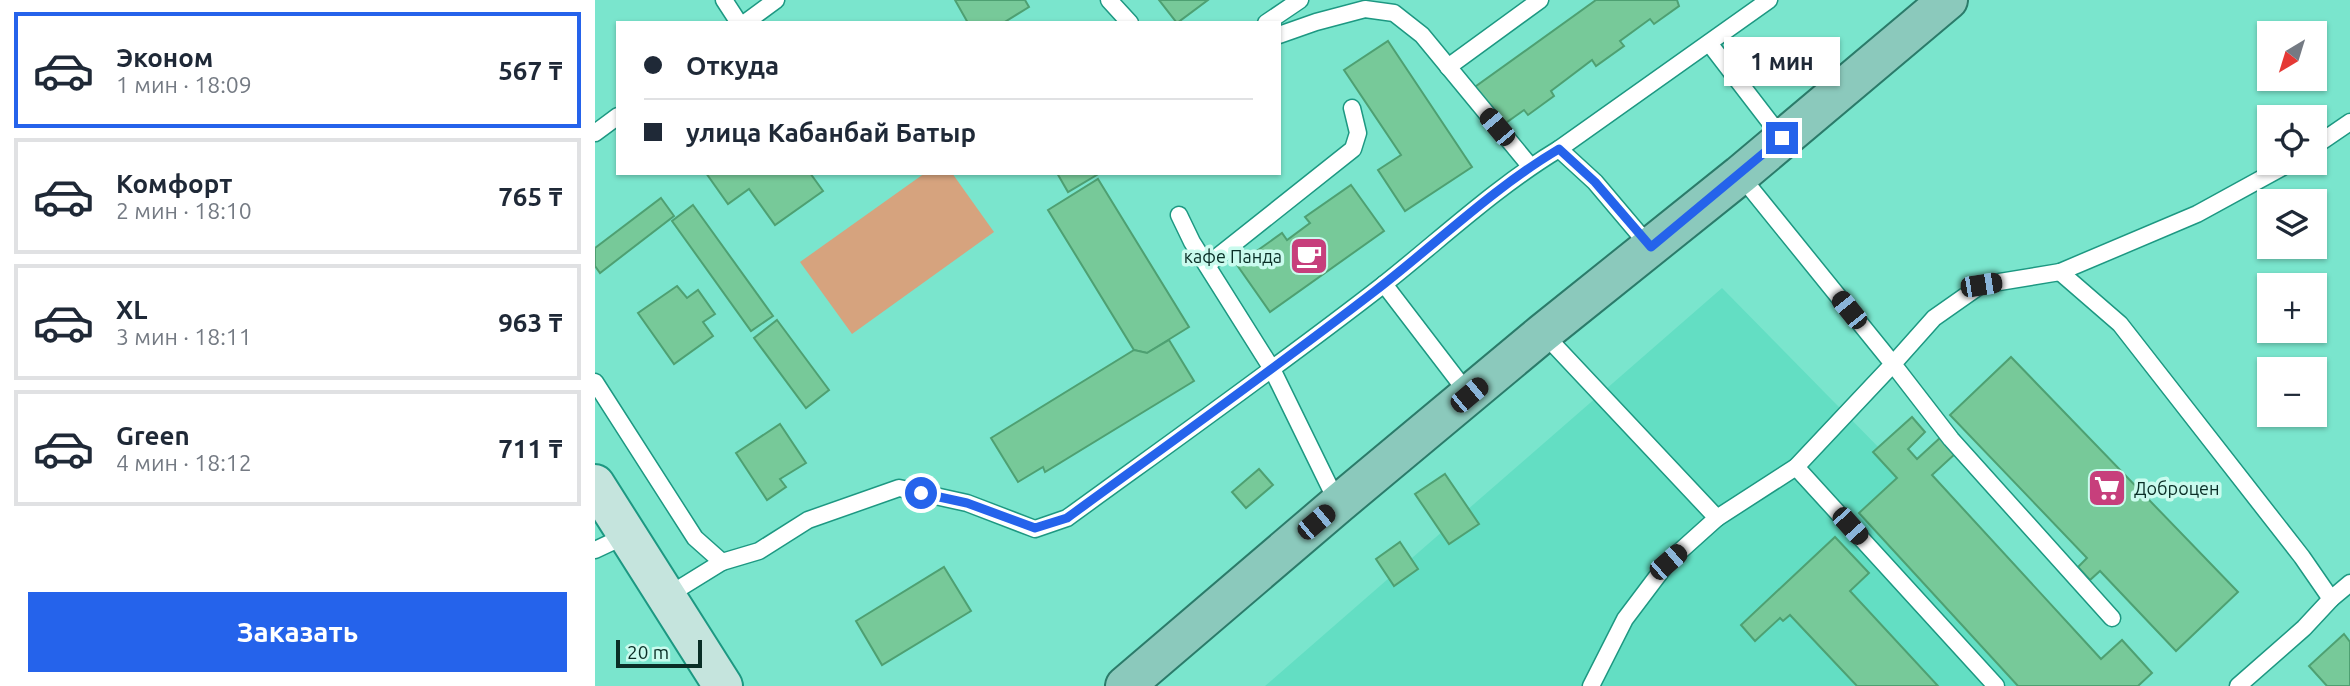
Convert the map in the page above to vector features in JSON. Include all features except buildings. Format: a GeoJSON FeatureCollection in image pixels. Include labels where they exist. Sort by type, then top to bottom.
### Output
{"type":"FeatureCollection","features":[{"type":"Feature","properties":{"kind":"main road"},"geometry":{"type":"LineString","coordinates":[[1125,686],[1543,333],[1740,175],[1948,0]]}},
{"type":"Feature","properties":{"kind":"main road"},"geometry":{"type":"LineString","coordinates":[[595,484],[611,542],[667,596],[723,686]]}},
{"type":"Feature","properties":{"kind":"lane"},"geometry":{"type":"LineString","coordinates":[[724,0],[739,21]]}},
{"type":"Feature","properties":{"kind":"lane"},"geometry":{"type":"LineString","coordinates":[[748,21],[776,0]]}},
{"type":"Feature","properties":{"kind":"lane"},"geometry":{"type":"LineString","coordinates":[[1109,0],[1128,21]]}},
{"type":"Feature","properties":{"kind":"lane"},"geometry":{"type":"LineString","coordinates":[[1269,21],[1300,0]]}},
{"type":"Feature","properties":{"kind":"lane"},"geometry":{"type":"LineString","coordinates":[[1448,67],[1540,0]]}},
{"type":"Feature","properties":{"kind":"lane"},"geometry":{"type":"LineString","coordinates":[[667,596],[722,562],[759,551],[808,520],[899,488],[967,503],[1035,528],[1067,518],[1384,284],[1530,166],[1559,149],[1769,0]]}},
{"type":"Feature","properties":{"kind":"lane"},"geometry":{"type":"LineString","coordinates":[[1281,33],[1365,9],[1390,6],[1422,35],[1530,166]]}},
{"type":"Feature","properties":{"kind":"lane"},"geometry":{"type":"LineString","coordinates":[[1709,43],[1782,138]]}},
{"type":"Feature","properties":{"kind":"lane"},"geometry":{"type":"LineString","coordinates":[[1207,265],[1353,149],[1358,133],[1352,108]]}},
{"type":"Feature","properties":{"kind":"lane"},"geometry":{"type":"LineString","coordinates":[[595,132],[616,117]]}},
{"type":"Feature","properties":{"kind":"lane"},"geometry":{"type":"LineString","coordinates":[[2327,138],[2350,122]]}},
{"type":"Feature","properties":{"kind":"lane"},"geometry":{"type":"LineString","coordinates":[[1559,149],[1595,182],[1651,247]]}},
{"type":"Feature","properties":{"kind":"lane"},"geometry":{"type":"LineString","coordinates":[[1740,175],[1951,439],[2112,618]]}},
{"type":"Feature","properties":{"kind":"lane"},"geometry":{"type":"LineString","coordinates":[[1591,686],[1625,619],[1668,562],[1717,518],[1796,467],[1934,318],[1981,285],[2060,272],[2197,214],[2268,175]]}},
{"type":"Feature","properties":{"kind":"lane"},"geometry":{"type":"LineString","coordinates":[[1179,215],[1272,369],[1338,504]]}},
{"type":"Feature","properties":{"kind":"lane"},"geometry":{"type":"LineString","coordinates":[[2060,272],[2120,324],[2302,557],[2331,599]]}},
{"type":"Feature","properties":{"kind":"lane"},"geometry":{"type":"LineString","coordinates":[[1384,284],[1469,395]]}},
{"type":"Feature","properties":{"kind":"lane"},"geometry":{"type":"LineString","coordinates":[[1543,333],[1717,518]]}},
{"type":"Feature","properties":{"kind":"lane"},"geometry":{"type":"LineString","coordinates":[[595,382],[695,538],[722,562]]}},
{"type":"Feature","properties":{"kind":"lane"},"geometry":{"type":"LineString","coordinates":[[1796,467],[1996,686]]}},
{"type":"Feature","properties":{"kind":"lane"},"geometry":{"type":"LineString","coordinates":[[2238,686],[2350,583]]}},
{"type":"Feature","properties":{"kind":"shaded area"},"geometry":{"type":"Polygon","coordinates":[[[922,175],[953,175],[994,232],[852,334],[800,262],[922,175]]]}},
{"type":"Feature","properties":{"kind":"shaded area"},"geometry":{"type":"Polygon","coordinates":[[[1722,288],[2113,686],[1265,686],[1722,288]]]}},
{"type":"Feature","properties":{"kind":"place","name":"кафе Панда"},"geometry":{"type":"Point","coordinates":[1309,256]}},
{"type":"Feature","properties":{"kind":"place","name":"Доброцен"},"geometry":{"type":"Point","coordinates":[2107,488]}},
{"type":"Feature","properties":{"kind":"route"},"geometry":{"type":"LineString","coordinates":[[921,493],[967,503],[1035,528],[1067,518],[1272,369],[1384,284],[1530,166],[1559,149],[1595,182],[1651,247],[1782,138]]}}]}
